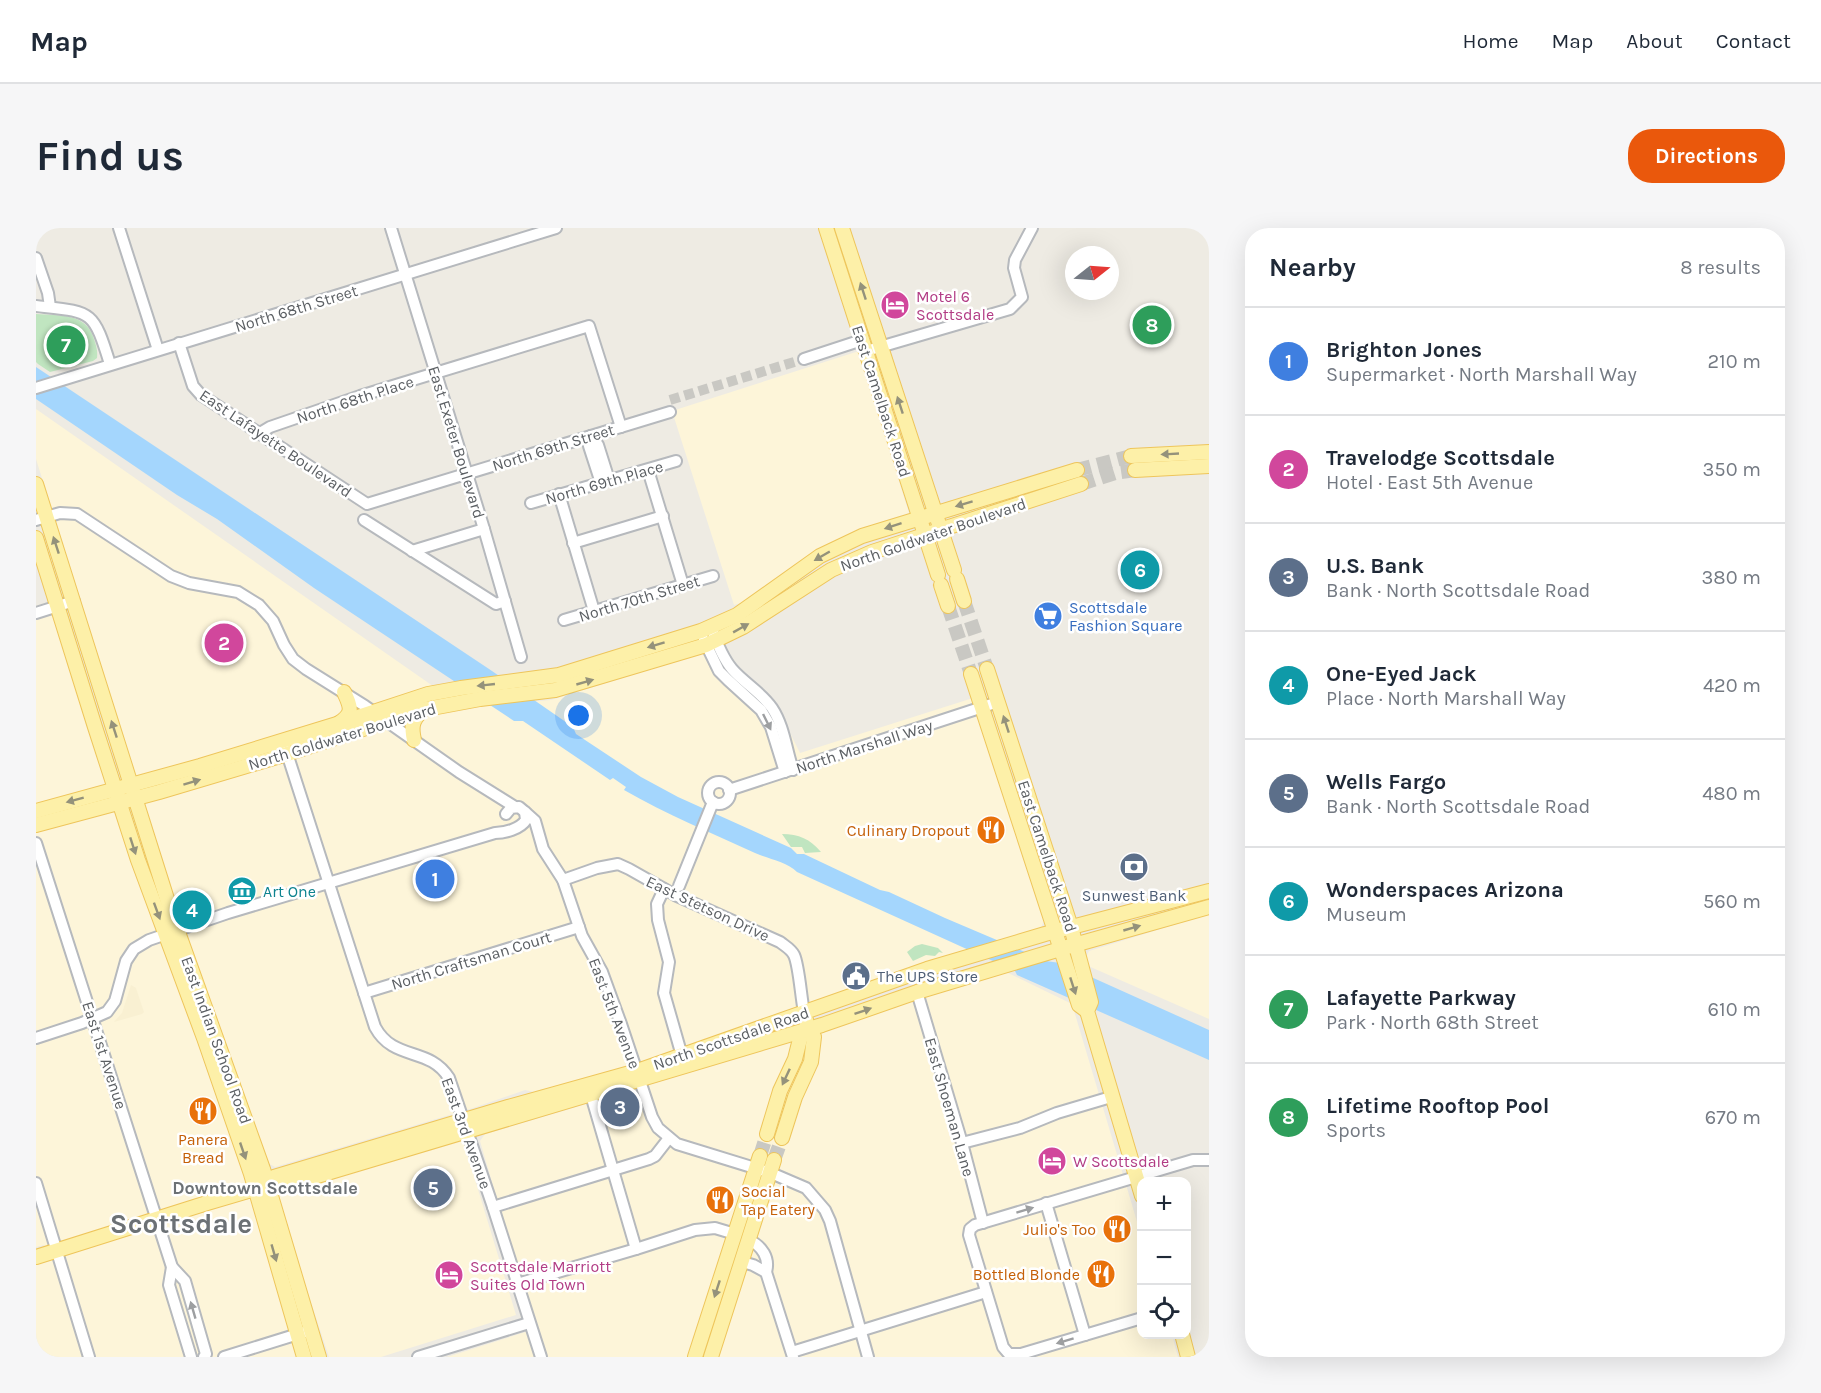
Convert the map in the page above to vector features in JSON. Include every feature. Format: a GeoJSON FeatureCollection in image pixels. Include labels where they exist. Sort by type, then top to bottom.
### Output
{"type":"FeatureCollection","features":[{"type":"Feature","properties":{"kind":"main road","name":"East Camelback Road"},"geometry":{"type":"LineString","coordinates":[[826,228],[948,606]]}},
{"type":"Feature","properties":{"kind":"main road","name":"East Camelback Road"},"geometry":{"type":"LineString","coordinates":[[842,228],[964,601]]}},
{"type":"Feature","properties":{"kind":"main road"},"geometry":{"type":"LineString","coordinates":[[1131,456],[1209,452]]}},
{"type":"Feature","properties":{"kind":"main road"},"geometry":{"type":"LineString","coordinates":[[1135,470],[1209,466]]}},
{"type":"Feature","properties":{"kind":"main road","name":"North Goldwater Boulevard"},"geometry":{"type":"LineString","coordinates":[[36,825],[119,802],[134,791],[387,722],[423,710],[480,699],[528,695],[584,682],[758,619],[831,570],[872,552],[1054,493],[1065,480],[1079,477],[1061,474],[862,536],[820,556],[708,636],[559,675],[428,694],[337,724],[285,748]]}},
{"type":"Feature","properties":{"kind":"main road"},"geometry":{"type":"LineString","coordinates":[[1015,505],[1017,499],[1050,488],[1061,474]]}},
{"type":"Feature","properties":{"kind":"main road","name":"East Indian School Road"},"geometry":{"type":"LineString","coordinates":[[36,484],[41,518],[74,601],[134,791],[171,932]]}},
{"type":"Feature","properties":{"kind":"main road","name":"East Indian School Road"},"geometry":{"type":"LineString","coordinates":[[36,538],[140,866],[171,932],[263,1186],[304,1332],[319,1357]]}},
{"type":"Feature","properties":{"kind":"main road","name":"East Camelback Road"},"geometry":{"type":"LineString","coordinates":[[987,669],[1071,927],[1090,1002],[1087,1011],[1137,1180]]}},
{"type":"Feature","properties":{"kind":"main road","name":"East Camelback Road"},"geometry":{"type":"LineString","coordinates":[[971,674],[1079,1005],[1087,1011]]}},
{"type":"Feature","properties":{"kind":"main road"},"geometry":{"type":"LineString","coordinates":[[337,724],[347,717],[349,712],[349,702],[344,692]]}},
{"type":"Feature","properties":{"kind":"main road"},"geometry":{"type":"LineString","coordinates":[[414,740],[412,724],[415,716],[423,710]]}},
{"type":"Feature","properties":{"kind":"main road","name":"North Goldwater Boulevard"},"geometry":{"type":"LineString","coordinates":[[36,811],[115,788],[134,791]]}},
{"type":"Feature","properties":{"kind":"main road","name":"North Scottsdale Road"},"geometry":{"type":"LineString","coordinates":[[465,1125],[591,1095],[682,1056],[885,983],[1056,931],[1209,891]]}},
{"type":"Feature","properties":{"kind":"main road","name":"North Scottsdale Road"},"geometry":{"type":"LineString","coordinates":[[36,1257],[156,1218],[465,1125],[822,1025],[917,992],[1038,956],[1077,950],[1209,907]]}},
{"type":"Feature","properties":{"kind":"main road"},"geometry":{"type":"LineString","coordinates":[[917,992],[922,980],[962,959]]}},
{"type":"Feature","properties":{"kind":"main road"},"geometry":{"type":"LineString","coordinates":[[782,1138],[795,1097],[811,1062],[814,1037],[808,1028],[804,1012]]}},
{"type":"Feature","properties":{"kind":"main road"},"geometry":{"type":"LineString","coordinates":[[767,1134],[780,1091],[795,1059],[800,1040],[808,1028]]}},
{"type":"Feature","properties":{"kind":"main road"},"geometry":{"type":"LineString","coordinates":[[695,1357],[758,1162]]}},
{"type":"Feature","properties":{"kind":"main road"},"geometry":{"type":"LineString","coordinates":[[711,1357],[772,1166]]}},
{"type":"Feature","properties":{"kind":"main road","name":"East Indian School Road"},"geometry":{"type":"LineString","coordinates":[[304,1332],[304,1357]]}},
{"type":"Feature","properties":{"kind":"main road"},"geometry":{"type":"LineString","coordinates":[[1183,1339],[1188,1357]]}},
{"type":"Feature","properties":{"kind":"street"},"geometry":{"type":"LineString","coordinates":[[119,228],[158,350]]}},
{"type":"Feature","properties":{"kind":"street","name":"East Exeter Boulevard"},"geometry":{"type":"LineString","coordinates":[[391,228],[484,529],[520,657]]}},
{"type":"Feature","properties":{"kind":"street","name":"North 68th Street"},"geometry":{"type":"LineString","coordinates":[[36,388],[555,228]]}},
{"type":"Feature","properties":{"kind":"street"},"geometry":{"type":"LineString","coordinates":[[804,359],[864,346],[881,346],[1010,309],[1022,297],[1014,268],[1015,260],[1032,228]]}},
{"type":"Feature","properties":{"kind":"street"},"geometry":{"type":"LineString","coordinates":[[36,258],[48,292],[50,308]]}},
{"type":"Feature","properties":{"kind":"street"},"geometry":{"type":"LineString","coordinates":[[36,306],[83,313],[91,318],[99,330],[110,364]]}},
{"type":"Feature","properties":{"kind":"street","name":"North 68th Place"},"geometry":{"type":"LineString","coordinates":[[260,433],[281,423],[589,326],[621,427]]}},
{"type":"Feature","properties":{"kind":"street","name":"East Lafayette Boulevard"},"geometry":{"type":"LineString","coordinates":[[179,343],[193,386],[201,395],[367,504]]}},
{"type":"Feature","properties":{"kind":"street","name":"North 69th Street"},"geometry":{"type":"LineString","coordinates":[[367,504],[670,412]]}},
{"type":"Feature","properties":{"kind":"street"},"geometry":{"type":"LineString","coordinates":[[591,436],[598,446],[605,481]]}},
{"type":"Feature","properties":{"kind":"street","name":"North 69th Place"},"geometry":{"type":"LineString","coordinates":[[531,503],[676,461]]}},
{"type":"Feature","properties":{"kind":"street"},"geometry":{"type":"LineString","coordinates":[[648,470],[683,585]]}},
{"type":"Feature","properties":{"kind":"street"},"geometry":{"type":"LineString","coordinates":[[559,494],[594,611]]}},
{"type":"Feature","properties":{"kind":"street","name":"East 5th Avenue"},"geometry":{"type":"LineString","coordinates":[[41,518],[60,513],[77,514],[171,576],[189,583],[238,592],[248,597],[266,612],[293,659],[497,797],[513,813],[535,821],[545,854],[563,880],[579,927],[603,972],[658,1128],[669,1138],[691,1149],[772,1166]]}},
{"type":"Feature","properties":{"kind":"street"},"geometry":{"type":"LineString","coordinates":[[573,543],[663,516]]}},
{"type":"Feature","properties":{"kind":"street"},"geometry":{"type":"LineString","coordinates":[[364,520],[495,604],[505,601]]}},
{"type":"Feature","properties":{"kind":"street"},"geometry":{"type":"LineString","coordinates":[[412,551],[484,529]]}},
{"type":"Feature","properties":{"kind":"street","name":"North 70th Street"},"geometry":{"type":"LineString","coordinates":[[564,620],[713,576]]}},
{"type":"Feature","properties":{"kind":"street"},"geometry":{"type":"LineString","coordinates":[[36,613],[74,601]]}},
{"type":"Feature","properties":{"kind":"street"},"geometry":{"type":"LineString","coordinates":[[708,636],[732,668],[762,696],[776,714],[781,724],[789,771]]}},
{"type":"Feature","properties":{"kind":"street","name":"North Marshall Way"},"geometry":{"type":"LineString","coordinates":[[729,790],[998,702]]}},
{"type":"Feature","properties":{"kind":"street","name":"East 3rd Avenue"},"geometry":{"type":"LineString","coordinates":[[285,748],[375,1027],[386,1042],[392,1046],[432,1061],[446,1073],[493,1207],[541,1357]]}},
{"type":"Feature","properties":{"kind":"street"},"geometry":{"type":"LineString","coordinates":[[679,886],[712,805],[708,795],[711,785],[722,783],[729,790],[729,796],[726,802],[712,805]]}},
{"type":"Feature","properties":{"kind":"street"},"geometry":{"type":"LineString","coordinates":[[495,833],[513,813]]}},
{"type":"Feature","properties":{"kind":"street"},"geometry":{"type":"LineString","coordinates":[[36,1038],[107,1012],[112,1007],[126,961],[134,949],[149,940],[328,883],[519,827],[526,820],[513,813]]}},
{"type":"Feature","properties":{"kind":"street"},"geometry":{"type":"LineString","coordinates":[[513,813],[509,825],[538,836]]}},
{"type":"Feature","properties":{"kind":"street","name":"East 1st Avenue"},"geometry":{"type":"LineString","coordinates":[[36,843],[172,1267],[185,1281],[206,1354],[204,1357]]}},
{"type":"Feature","properties":{"kind":"street","name":"East Stetson Drive"},"geometry":{"type":"LineString","coordinates":[[563,880],[602,866],[618,864],[664,889],[780,942],[790,949],[796,961],[804,1012]]}},
{"type":"Feature","properties":{"kind":"street"},"geometry":{"type":"LineString","coordinates":[[664,889],[657,904],[658,920],[669,962],[664,993],[682,1056]]}},
{"type":"Feature","properties":{"kind":"street","name":"North Craftsman Court"},"geometry":{"type":"LineString","coordinates":[[364,993],[579,927]]}},
{"type":"Feature","properties":{"kind":"street","name":"East Shoeman Lane"},"geometry":{"type":"LineString","coordinates":[[917,992],[983,1223]]}},
{"type":"Feature","properties":{"kind":"street"},"geometry":{"type":"LineString","coordinates":[[591,1095],[636,1249]]}},
{"type":"Feature","properties":{"kind":"street"},"geometry":{"type":"LineString","coordinates":[[962,1143],[1020,1128],[1057,1113],[1111,1096]]}},
{"type":"Feature","properties":{"kind":"street"},"geometry":{"type":"LineString","coordinates":[[493,1207],[649,1159],[655,1156],[669,1138]]}},
{"type":"Feature","properties":{"kind":"street"},"geometry":{"type":"LineString","coordinates":[[1137,1319],[1021,1354],[1009,1354],[1003,1347],[969,1235],[970,1229],[1046,1203],[1193,1160],[1209,1160]]}},
{"type":"Feature","properties":{"kind":"street"},"geometry":{"type":"LineString","coordinates":[[772,1166],[806,1188],[825,1210],[868,1357]]}},
{"type":"Feature","properties":{"kind":"street"},"geometry":{"type":"LineString","coordinates":[[36,1183],[89,1357]]}},
{"type":"Feature","properties":{"kind":"street"},"geometry":{"type":"LineString","coordinates":[[1046,1203],[1085,1335]]}},
{"type":"Feature","properties":{"kind":"street"},"geometry":{"type":"LineString","coordinates":[[517,1284],[705,1228],[715,1228],[735,1234]]}},
{"type":"Feature","properties":{"kind":"street"},"geometry":{"type":"LineString","coordinates":[[749,1240],[757,1244],[764,1252],[768,1266],[766,1272],[792,1355],[986,1292]]}},
{"type":"Feature","properties":{"kind":"street"},"geometry":{"type":"LineString","coordinates":[[742,1262],[766,1272]]}},
{"type":"Feature","properties":{"kind":"street","name":"East 1st Avenue"},"geometry":{"type":"LineString","coordinates":[[172,1267],[169,1285],[191,1357]]}},
{"type":"Feature","properties":{"kind":"street"},"geometry":{"type":"LineString","coordinates":[[418,1357],[529,1323]]}},
{"type":"Feature","properties":{"kind":"street"},"geometry":{"type":"LineString","coordinates":[[224,1357],[304,1332]]}},
{"type":"Feature","properties":{"kind":"shaded area"},"geometry":{"type":"Polygon","coordinates":[[[859,351],[909,513],[846,537],[751,600],[734,605],[672,411],[859,351]]]}},
{"type":"Feature","properties":{"kind":"shaded area"},"geometry":{"type":"Polygon","coordinates":[[[36,409],[463,707],[551,700],[706,652],[726,648],[735,664],[781,715],[800,753],[973,698],[1045,918],[1041,928],[810,1004],[691,1049],[539,1093],[525,1090],[473,1108],[275,1167],[266,1162],[185,936],[36,459],[36,409]]]}},
{"type":"Feature","properties":{"kind":"shaded area"},"geometry":{"type":"Polygon","coordinates":[[[51,601],[108,783],[36,805],[36,606],[51,601]]]}},
{"type":"Feature","properties":{"kind":"shaded area"},"geometry":{"type":"Polygon","coordinates":[[[117,807],[247,1174],[299,1357],[36,1357],[36,1265],[49,1261],[44,1245],[36,1247],[36,831],[117,807]]]}},
{"type":"Feature","properties":{"kind":"shaded area"},"geometry":{"type":"Polygon","coordinates":[[[1209,914],[1209,1019],[1086,965],[1089,951],[1209,914]]]}},
{"type":"Feature","properties":{"kind":"shaded area"},"geometry":{"type":"Polygon","coordinates":[[[1004,971],[1072,1004],[1137,1222],[1137,1339],[1173,1339],[1178,1357],[447,1357],[535,1329],[480,1141],[485,1134],[630,1091],[1004,971]]]}},
{"type":"Feature","properties":{"kind":"shaded area"},"geometry":{"type":"Polygon","coordinates":[[[462,1138],[516,1315],[381,1357],[329,1357],[278,1203],[279,1194],[462,1138]]]}},
{"type":"Feature","properties":{"kind":"green space"},"geometry":{"type":"Polygon","coordinates":[[[36,314],[71,317],[85,324],[94,339],[97,358],[50,372],[38,364],[36,362],[36,314]]]}},
{"type":"Feature","properties":{"kind":"green space"},"geometry":{"type":"Polygon","coordinates":[[[782,834],[804,838],[821,852],[805,853],[802,847],[791,847],[782,834]]]}},
{"type":"Feature","properties":{"kind":"green space"},"geometry":{"type":"Polygon","coordinates":[[[922,944],[938,948],[943,953],[939,952],[935,956],[926,955],[913,961],[907,952],[922,944]]]}},
{"type":"Feature","properties":{"kind":"sand"},"geometry":{"type":"Polygon","coordinates":[[[131,985],[136,988],[144,1012],[114,1022],[122,1013],[131,985]]]}},
{"type":"Feature","properties":{"kind":"water"},"geometry":{"type":"Polygon","coordinates":[[[36,367],[492,671],[573,727],[576,734],[641,777],[678,797],[791,848],[797,854],[804,854],[880,890],[1046,961],[1060,963],[1209,1030],[1209,1060],[1017,975],[1015,971],[797,872],[783,863],[689,823],[624,790],[626,787],[613,778],[610,780],[523,721],[514,721],[36,399],[36,367]]]}},
{"type":"Feature","properties":{"kind":"tunnel"},"geometry":{"type":"LineString","coordinates":[[670,400],[804,359]]}},
{"type":"Feature","properties":{"kind":"tunnel"},"geometry":{"type":"LineString","coordinates":[[1077,470],[1131,456]]}},
{"type":"Feature","properties":{"kind":"tunnel"},"geometry":{"type":"LineString","coordinates":[[1081,484],[1115,473],[1135,470]]}},
{"type":"Feature","properties":{"kind":"tunnel"},"geometry":{"type":"LineString","coordinates":[[964,601],[987,669]]}},
{"type":"Feature","properties":{"kind":"tunnel"},"geometry":{"type":"LineString","coordinates":[[948,606],[971,674]]}},
{"type":"Feature","properties":{"kind":"tunnel"},"geometry":{"type":"LineString","coordinates":[[760,1156],[767,1134]]}},
{"type":"Feature","properties":{"kind":"tunnel"},"geometry":{"type":"LineString","coordinates":[[774,1160],[782,1138]]}},
{"type":"Feature","properties":{"kind":"place","name":"Motel 6 Scottsdale"},"geometry":{"type":"Point","coordinates":[895,305]}},
{"type":"Feature","properties":{"kind":"place","name":"Lifetime Rooftop Pool"},"geometry":{"type":"Point","coordinates":[1152,325]}},
{"type":"Feature","properties":{"kind":"place","name":"Lafayette Parkway"},"geometry":{"type":"Point","coordinates":[66,345]}},
{"type":"Feature","properties":{"kind":"place","name":"Wonderspaces Arizona"},"geometry":{"type":"Point","coordinates":[1140,570]}},
{"type":"Feature","properties":{"kind":"place","name":"Scottsdale Fashion Square"},"geometry":{"type":"Point","coordinates":[1048,616]}},
{"type":"Feature","properties":{"kind":"place","name":"Travelodge Scottsdale"},"geometry":{"type":"Point","coordinates":[224,643]}},
{"type":"Feature","properties":{"kind":"place","name":"Culinary Dropout"},"geometry":{"type":"Point","coordinates":[991,830]}},
{"type":"Feature","properties":{"kind":"place","name":"Sunwest Bank"},"geometry":{"type":"Point","coordinates":[1134,867]}},
{"type":"Feature","properties":{"kind":"place","name":"Brighton Jones"},"geometry":{"type":"Point","coordinates":[435,879]}},
{"type":"Feature","properties":{"kind":"place","name":"Art One"},"geometry":{"type":"Point","coordinates":[242,891]}},
{"type":"Feature","properties":{"kind":"place","name":"One-Eyed Jack"},"geometry":{"type":"Point","coordinates":[192,910]}},
{"type":"Feature","properties":{"kind":"place","name":"The UPS Store"},"geometry":{"type":"Point","coordinates":[856,976]}},
{"type":"Feature","properties":{"kind":"place","name":"U.S. Bank"},"geometry":{"type":"Point","coordinates":[620,1107]}},
{"type":"Feature","properties":{"kind":"place","name":"Panera Bread"},"geometry":{"type":"Point","coordinates":[203,1111]}},
{"type":"Feature","properties":{"kind":"place","name":"W Scottsdale"},"geometry":{"type":"Point","coordinates":[1052,1161]}},
{"type":"Feature","properties":{"kind":"place","name":"Wells Fargo"},"geometry":{"type":"Point","coordinates":[433,1188]}},
{"type":"Feature","properties":{"kind":"place","name":"Social Tap Eatery"},"geometry":{"type":"Point","coordinates":[720,1200]}},
{"type":"Feature","properties":{"kind":"place","name":"Julio's Too"},"geometry":{"type":"Point","coordinates":[1117,1229]}},
{"type":"Feature","properties":{"kind":"place","name":"Bottled Blonde"},"geometry":{"type":"Point","coordinates":[1101,1274]}},
{"type":"Feature","properties":{"kind":"place","name":"Scottsdale Marriott Suites Old Town"},"geometry":{"type":"Point","coordinates":[449,1275]}},
{"type":"Feature","properties":{"kind":"district","name":"Downtown Scottsdale"},"geometry":{"type":"Point","coordinates":[265,1188]}},
{"type":"Feature","properties":{"kind":"district","name":"Scottsdale"},"geometry":{"type":"Point","coordinates":[181,1223]}}]}
